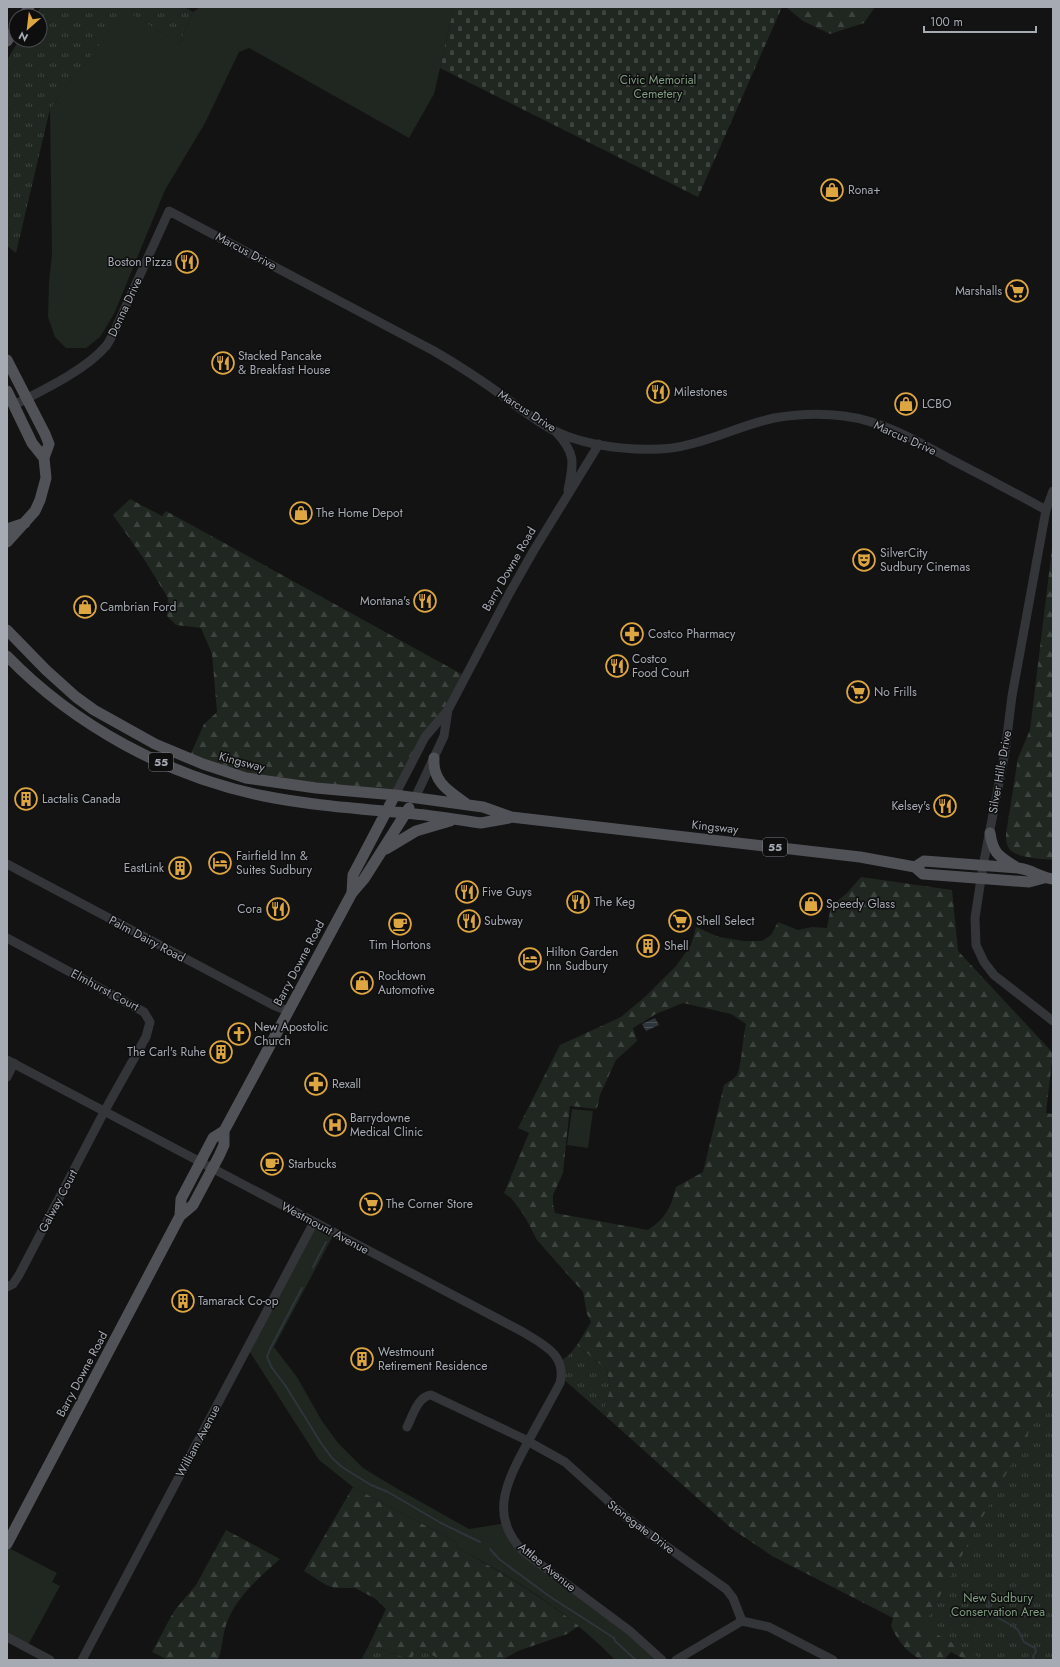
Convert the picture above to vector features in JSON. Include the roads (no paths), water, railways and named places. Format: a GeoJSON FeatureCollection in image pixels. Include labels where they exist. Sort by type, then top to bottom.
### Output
{"type":"FeatureCollection","features":[{"type":"Feature","properties":{"kind":"main road"},"geometry":{"type":"LineString","coordinates":[[7,360],[49,444],[44,458],[46,478],[44,490],[35,511],[7,542]]}},
{"type":"Feature","properties":{"kind":"main road"},"geometry":{"type":"LineString","coordinates":[[7,391],[32,443],[44,458]]}},
{"type":"Feature","properties":{"kind":"main road"},"geometry":{"type":"LineString","coordinates":[[7,529],[25,523]]}},
{"type":"Feature","properties":{"kind":"main road","name":"Kingsway"},"geometry":{"type":"LineString","coordinates":[[7,630],[46,670],[88,705],[132,732],[181,755],[246,778],[310,787],[395,795],[483,807],[511,817],[860,857],[915,867],[924,874],[1029,882],[1048,878]]}},
{"type":"Feature","properties":{"kind":"main road","name":"Kingsway"},"geometry":{"type":"LineString","coordinates":[[7,656],[38,685],[92,725],[146,755],[183,772],[212,782],[263,796],[386,812],[406,813],[481,823],[511,817]]}},
{"type":"Feature","properties":{"kind":"main road"},"geometry":{"type":"LineString","coordinates":[[434,758],[433,766],[437,778],[447,790],[469,805]]}},
{"type":"Feature","properties":{"kind":"main road","name":"Barry Downe Road"},"geometry":{"type":"LineString","coordinates":[[352,893],[353,875],[395,795]]}},
{"type":"Feature","properties":{"kind":"main road","name":"Barry Downe Road"},"geometry":{"type":"LineString","coordinates":[[7,1544],[180,1216],[193,1204],[212,1169],[224,1145],[224,1131],[352,893],[364,878],[415,798]]}},
{"type":"Feature","properties":{"kind":"main road"},"geometry":{"type":"LineString","coordinates":[[377,858],[394,843],[410,834],[425,827],[457,819]]}},
{"type":"Feature","properties":{"kind":"main road"},"geometry":{"type":"LineString","coordinates":[[990,833],[992,846],[995,851],[1018,868]]}},
{"type":"Feature","properties":{"kind":"main road","name":"Kingsway"},"geometry":{"type":"LineString","coordinates":[[915,867],[924,861],[1018,868],[1030,870],[1048,878]]}},
{"type":"Feature","properties":{"kind":"main road","name":"Barry Downe Road"},"geometry":{"type":"LineString","coordinates":[[180,1216],[181,1199],[200,1162],[213,1138],[224,1131]]}},
{"type":"Feature","properties":{"kind":"street","name":"Donna Drive"},"geometry":{"type":"LineString","coordinates":[[14,405],[79,368],[96,356],[107,345],[169,211]]}},
{"type":"Feature","properties":{"kind":"street","name":"Marcus Drive"},"geometry":{"type":"LineString","coordinates":[[169,211],[434,351],[554,430],[599,444],[622,448],[656,449],[689,445],[773,419],[797,415],[845,416],[871,422],[903,434],[1046,510]]}},
{"type":"Feature","properties":{"kind":"street"},"geometry":{"type":"LineString","coordinates":[[554,430],[566,444],[572,455],[573,464],[566,497]]}},
{"type":"Feature","properties":{"kind":"street","name":"Barry Downe Road"},"geometry":{"type":"LineString","coordinates":[[395,795],[425,737],[448,710],[512,588],[599,444]]}},
{"type":"Feature","properties":{"kind":"street","name":"Silver Hills Drive"},"geometry":{"type":"LineString","coordinates":[[1053,491],[1046,510],[1012,696],[1005,752],[983,866],[975,918],[976,945],[984,962],[994,975],[1053,1021]]}},
{"type":"Feature","properties":{"kind":"street","name":"Barry Downe Road"},"geometry":{"type":"LineString","coordinates":[[415,798],[444,736],[448,710]]}},
{"type":"Feature","properties":{"kind":"street","name":"Palm Dairy Road"},"geometry":{"type":"LineString","coordinates":[[7,864],[273,1005],[288,1011]]}},
{"type":"Feature","properties":{"kind":"street","name":"Elmhurst Court"},"geometry":{"type":"LineString","coordinates":[[7,938],[144,1012],[149,1017],[150,1028],[146,1037],[104,1112]]}},
{"type":"Feature","properties":{"kind":"street"},"geometry":{"type":"LineString","coordinates":[[7,1077],[10,1062]]}},
{"type":"Feature","properties":{"kind":"street","name":"Westmount Avenue"},"geometry":{"type":"LineString","coordinates":[[10,1062],[523,1332],[553,1354],[560,1360],[562,1368],[560,1384],[528,1442]]}},
{"type":"Feature","properties":{"kind":"street","name":"Galway Court"},"geometry":{"type":"LineString","coordinates":[[7,1287],[13,1284],[19,1275],[104,1112]]}},
{"type":"Feature","properties":{"kind":"street","name":"William Avenue"},"geometry":{"type":"LineString","coordinates":[[82,1660],[314,1222]]}},
{"type":"Feature","properties":{"kind":"street","name":"Stonegate Drive"},"geometry":{"type":"LineString","coordinates":[[407,1427],[420,1402],[427,1396],[431,1395],[528,1442],[565,1462],[628,1518],[726,1589],[733,1598],[742,1621]]}},
{"type":"Feature","properties":{"kind":"street","name":"Attlee Avenue"},"geometry":{"type":"LineString","coordinates":[[528,1442],[509,1478],[505,1489],[504,1512],[515,1542],[524,1552],[630,1631],[662,1660]]}},
{"type":"Feature","properties":{"kind":"street"},"geometry":{"type":"LineString","coordinates":[[676,1660],[742,1621],[768,1627],[833,1660]]}},
{"type":"Feature","properties":{"kind":"street"},"geometry":{"type":"LineString","coordinates":[[7,1637],[50,1660]]}},
{"type":"Feature","properties":{"kind":"waterway"},"geometry":{"type":"LineString","coordinates":[[313,1267],[326,1242]]}},
{"type":"Feature","properties":{"kind":"waterway"},"geometry":{"type":"LineString","coordinates":[[302,1288],[267,1357],[272,1368],[285,1385],[321,1443],[332,1458],[342,1467],[371,1485],[388,1492],[441,1523],[480,1542]]}},
{"type":"Feature","properties":{"kind":"waterway"},"geometry":{"type":"LineString","coordinates":[[490,1549],[499,1559],[549,1596],[614,1638],[615,1641],[636,1660]]}},
{"type":"Feature","properties":{"kind":"waterway"},"geometry":{"type":"LineString","coordinates":[[989,1601],[989,1606],[985,1614],[987,1616],[993,1615],[1018,1630],[1024,1642],[1035,1648],[1036,1652],[1033,1656],[1034,1660]]}},
{"type":"Feature","properties":{"kind":"place","name":"Rona+"},"geometry":{"type":"Point","coordinates":[832,190]}},
{"type":"Feature","properties":{"kind":"place","name":"Boston Pizza"},"geometry":{"type":"Point","coordinates":[187,262]}},
{"type":"Feature","properties":{"kind":"place","name":"Marshalls"},"geometry":{"type":"Point","coordinates":[1017,291]}},
{"type":"Feature","properties":{"kind":"place","name":"Stacked Pancake & Breakfast House"},"geometry":{"type":"Point","coordinates":[223,363]}},
{"type":"Feature","properties":{"kind":"place","name":"Milestones"},"geometry":{"type":"Point","coordinates":[658,392]}},
{"type":"Feature","properties":{"kind":"place","name":"LCBO"},"geometry":{"type":"Point","coordinates":[906,404]}},
{"type":"Feature","properties":{"kind":"place","name":"The Home Depot"},"geometry":{"type":"Point","coordinates":[301,513]}},
{"type":"Feature","properties":{"kind":"place","name":"SilverCity Sudbury Cinemas"},"geometry":{"type":"Point","coordinates":[864,560]}},
{"type":"Feature","properties":{"kind":"place","name":"Montana's"},"geometry":{"type":"Point","coordinates":[425,601]}},
{"type":"Feature","properties":{"kind":"place","name":"Cambrian Ford"},"geometry":{"type":"Point","coordinates":[85,607]}},
{"type":"Feature","properties":{"kind":"place","name":"Costco Pharmacy"},"geometry":{"type":"Point","coordinates":[632,634]}},
{"type":"Feature","properties":{"kind":"place","name":"Costco Food Court"},"geometry":{"type":"Point","coordinates":[617,666]}},
{"type":"Feature","properties":{"kind":"place","name":"No Frills"},"geometry":{"type":"Point","coordinates":[858,692]}},
{"type":"Feature","properties":{"kind":"place","name":"Lactalis Canada"},"geometry":{"type":"Point","coordinates":[26,799]}},
{"type":"Feature","properties":{"kind":"place","name":"Kelsey's"},"geometry":{"type":"Point","coordinates":[945,806]}},
{"type":"Feature","properties":{"kind":"place","name":"Fairfield Inn & Suites Sudbury"},"geometry":{"type":"Point","coordinates":[220,863]}},
{"type":"Feature","properties":{"kind":"place","name":"EastLink"},"geometry":{"type":"Point","coordinates":[180,868]}},
{"type":"Feature","properties":{"kind":"place","name":"Five Guys"},"geometry":{"type":"Point","coordinates":[467,892]}},
{"type":"Feature","properties":{"kind":"place","name":"The Keg"},"geometry":{"type":"Point","coordinates":[578,902]}},
{"type":"Feature","properties":{"kind":"place","name":"Speedy Glass"},"geometry":{"type":"Point","coordinates":[811,904]}},
{"type":"Feature","properties":{"kind":"place","name":"Cora"},"geometry":{"type":"Point","coordinates":[278,909]}},
{"type":"Feature","properties":{"kind":"place","name":"Subway"},"geometry":{"type":"Point","coordinates":[469,921]}},
{"type":"Feature","properties":{"kind":"place","name":"Shell Select"},"geometry":{"type":"Point","coordinates":[680,921]}},
{"type":"Feature","properties":{"kind":"place","name":"Tim Hortons"},"geometry":{"type":"Point","coordinates":[400,924]}},
{"type":"Feature","properties":{"kind":"place","name":"Shell"},"geometry":{"type":"Point","coordinates":[648,946]}},
{"type":"Feature","properties":{"kind":"place","name":"Hilton Garden Inn Sudbury"},"geometry":{"type":"Point","coordinates":[530,959]}},
{"type":"Feature","properties":{"kind":"place","name":"Rocktown Automotive"},"geometry":{"type":"Point","coordinates":[362,983]}},
{"type":"Feature","properties":{"kind":"place","name":"New Apostolic Church"},"geometry":{"type":"Point","coordinates":[239,1034]}},
{"type":"Feature","properties":{"kind":"place","name":"The Carl's Ruhe"},"geometry":{"type":"Point","coordinates":[221,1052]}},
{"type":"Feature","properties":{"kind":"place","name":"Rexall"},"geometry":{"type":"Point","coordinates":[316,1084]}},
{"type":"Feature","properties":{"kind":"place","name":"Barrydowne Medical Clinic"},"geometry":{"type":"Point","coordinates":[335,1125]}},
{"type":"Feature","properties":{"kind":"place","name":"Starbucks"},"geometry":{"type":"Point","coordinates":[272,1164]}},
{"type":"Feature","properties":{"kind":"place","name":"The Corner Store"},"geometry":{"type":"Point","coordinates":[371,1204]}},
{"type":"Feature","properties":{"kind":"place","name":"Tamarack Co-op"},"geometry":{"type":"Point","coordinates":[183,1301]}},
{"type":"Feature","properties":{"kind":"place","name":"Westmount Retirement Residence"},"geometry":{"type":"Point","coordinates":[362,1359]}},
{"type":"Feature","properties":{"kind":"park label","name":"Civic Memorial Cemetery"},"geometry":{"type":"Point","coordinates":[658,87]}},
{"type":"Feature","properties":{"kind":"park label","name":"New Sudbury Conservation Area"},"geometry":{"type":"Point","coordinates":[998,1605]}}]}
